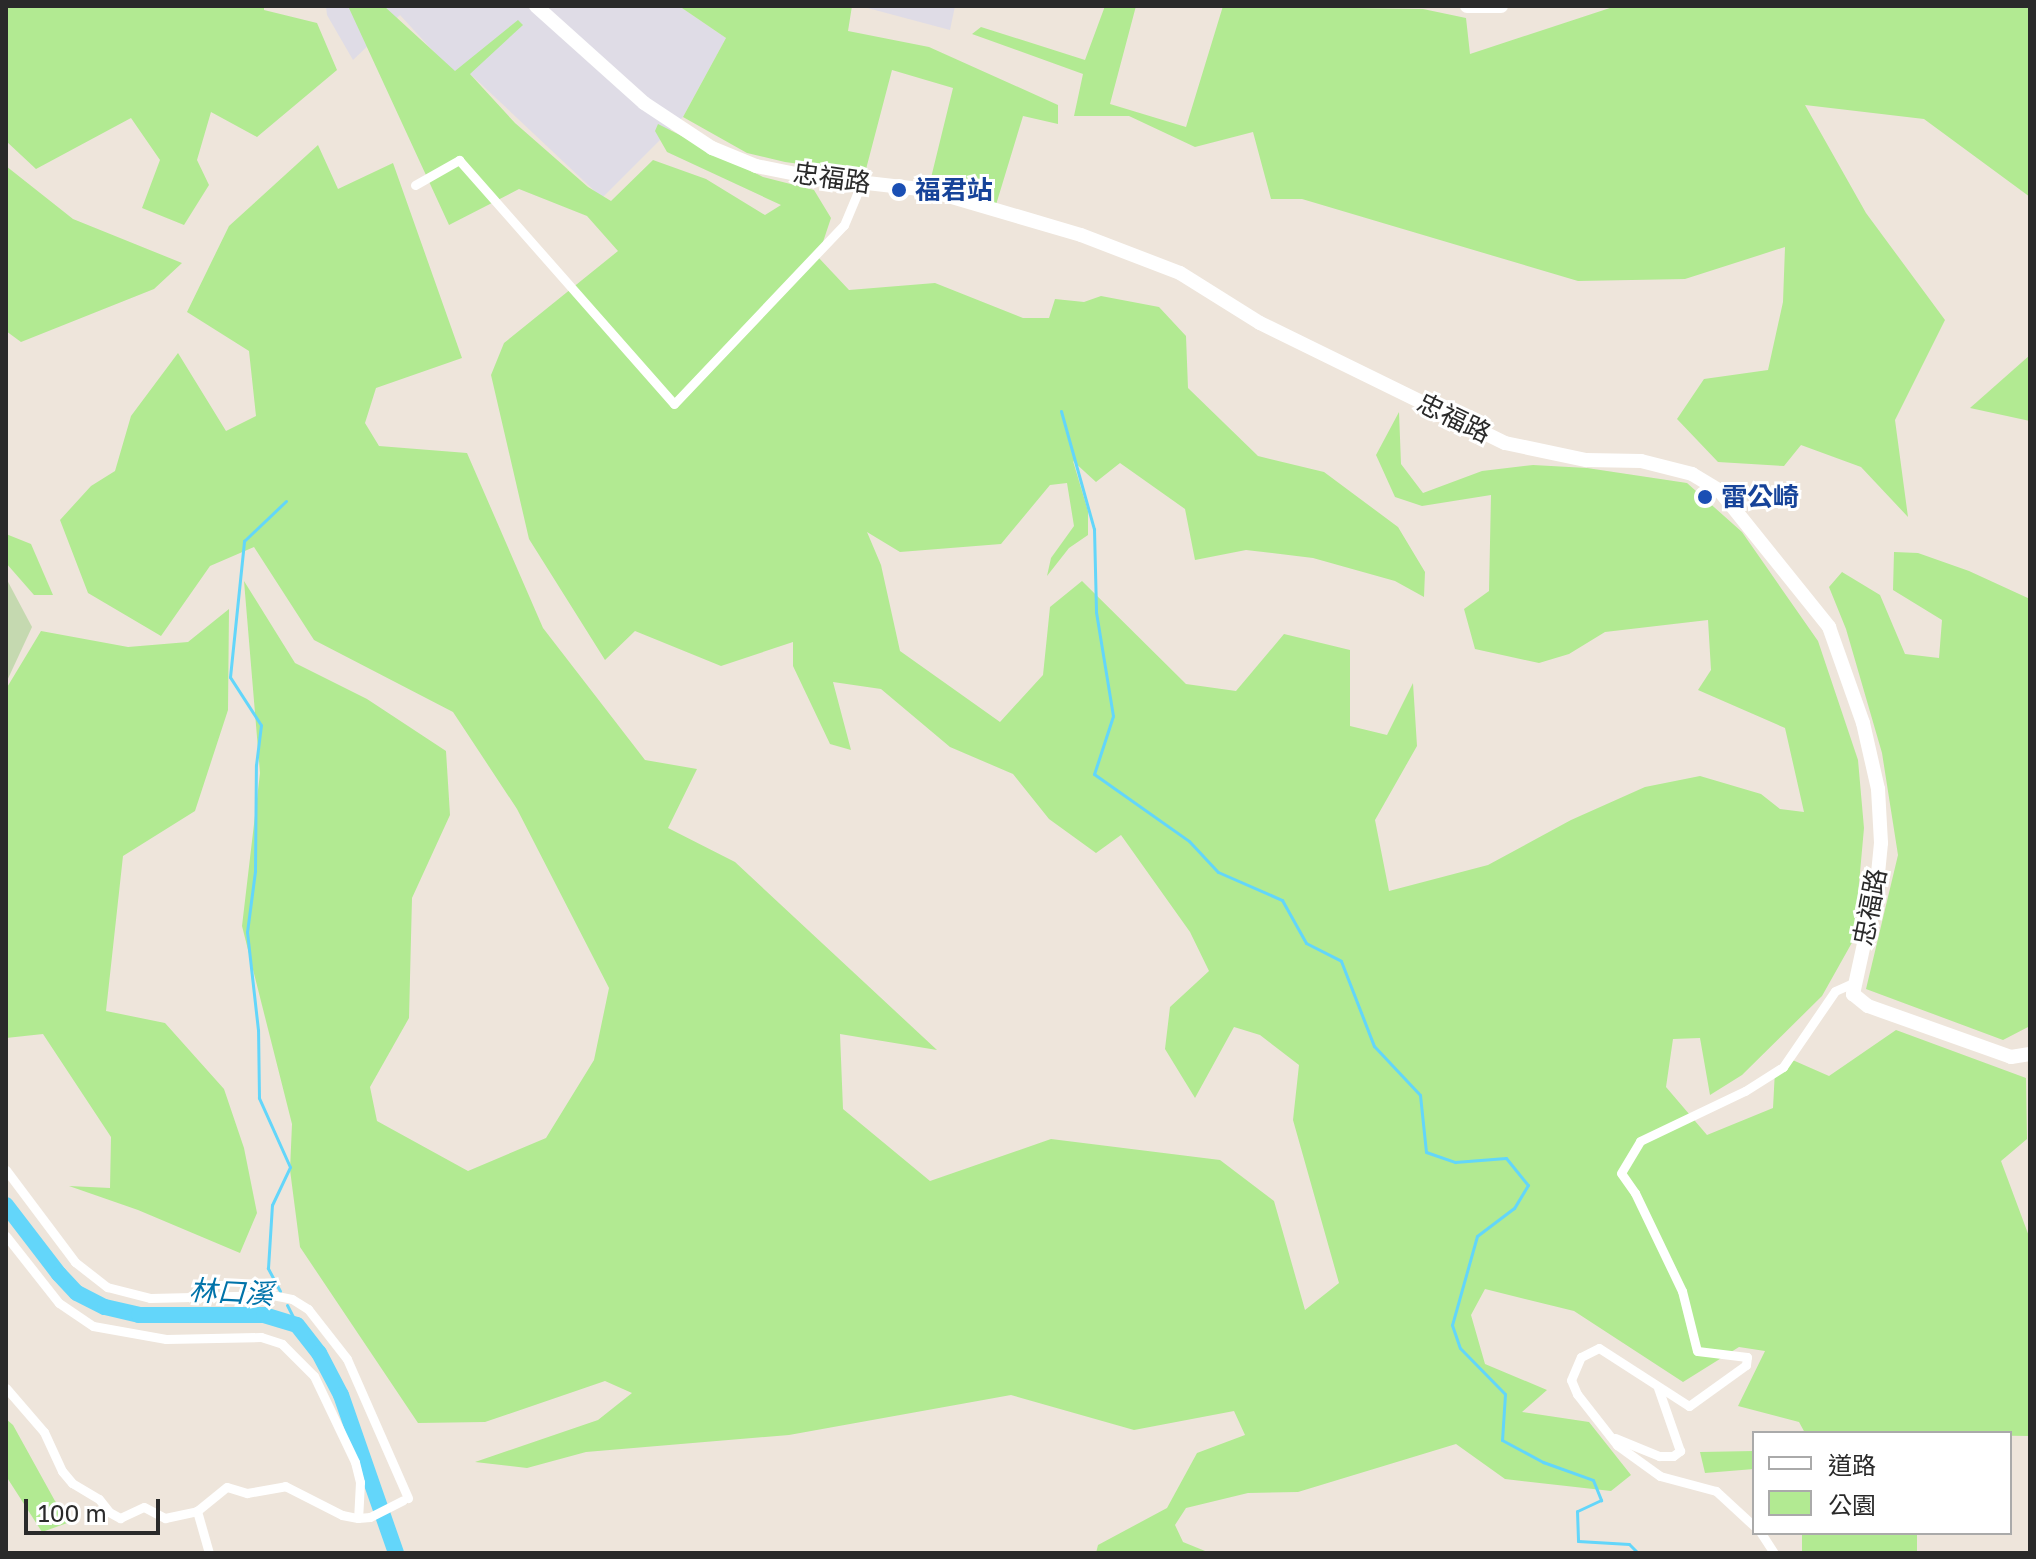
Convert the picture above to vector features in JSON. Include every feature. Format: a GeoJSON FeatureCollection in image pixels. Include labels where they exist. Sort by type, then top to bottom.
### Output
{"type":"FeatureCollection","features":[{"type":"Feature","properties":{"kind":"street","name":"忠福路"},"geometry":{"type":"LineString","coordinates":[[536,6],[644,103],[712,148],[756,166],[928,190],[1081,235],[1180,273],[1260,323],[1505,443],[1586,460],[1641,461],[1692,474],[1719,490],[1829,627],[1863,723],[1878,789],[1881,843],[1872,910],[1853,983],[1853,994],[1868,1006],[2011,1057],[2030,1054]]}},
{"type":"Feature","properties":{"kind":"street"},"geometry":{"type":"LineString","coordinates":[[1467,6],[1501,6]]}},
{"type":"Feature","properties":{"kind":"street"},"geometry":{"type":"LineString","coordinates":[[415,185],[459,160],[674,404],[844,225],[862,182]]}},
{"type":"Feature","properties":{"kind":"street"},"geometry":{"type":"LineString","coordinates":[[1752,1524],[1716,1491],[1660,1476],[1611,1437],[1577,1394],[1571,1380],[1581,1357],[1599,1348],[1689,1406],[1746,1365],[1747,1357],[1697,1351],[1682,1291],[1635,1193],[1621,1173],[1640,1141],[1745,1091],[1783,1067],[1835,991],[1853,983]]}},
{"type":"Feature","properties":{"kind":"street"},"geometry":{"type":"LineString","coordinates":[[6,1170],[75,1262],[107,1287],[150,1298],[272,1295],[292,1299],[308,1309],[347,1359],[406,1499],[370,1517],[358,1518],[342,1515],[285,1486],[247,1493],[227,1487],[197,1511],[165,1518],[144,1507],[120,1518],[109,1512],[99,1499],[72,1483],[62,1471],[44,1432],[6,1388]]}},
{"type":"Feature","properties":{"kind":"street"},"geometry":{"type":"LineString","coordinates":[[6,1236],[59,1303],[93,1326],[166,1339],[261,1337],[282,1344],[314,1376],[355,1462],[360,1482],[358,1518]]}},
{"type":"Feature","properties":{"kind":"street"},"geometry":{"type":"LineString","coordinates":[[1611,1437],[1659,1456],[1673,1456],[1680,1451],[1658,1388]]}},
{"type":"Feature","properties":{"kind":"street"},"geometry":{"type":"LineString","coordinates":[[197,1511],[209,1553]]}},
{"type":"Feature","properties":{"kind":"street"},"geometry":{"type":"LineString","coordinates":[[1762,1535],[1774,1553]]}},
{"type":"Feature","properties":{"kind":"shaded area"},"geometry":{"type":"Polygon","coordinates":[[[326,6],[679,6],[726,38],[683,117],[602,198],[465,69],[456,76],[400,15],[353,60],[327,15],[326,6]]]}},
{"type":"Feature","properties":{"kind":"shaded area"},"geometry":{"type":"Polygon","coordinates":[[[860,6],[955,6],[950,30],[860,6]]]}},
{"type":"Feature","properties":{"kind":"green space"},"geometry":{"type":"Polygon","coordinates":[[[6,6],[264,6],[264,10],[317,23],[337,70],[257,137],[211,112],[197,160],[209,185],[184,225],[142,208],[160,160],[131,118],[36,169],[6,141],[6,6]]]}},
{"type":"Feature","properties":{"kind":"green space"},"geometry":{"type":"Polygon","coordinates":[[[348,6],[384,6],[455,71],[518,20],[523,25],[470,74],[515,123],[588,187],[611,201],[653,160],[706,179],[765,215],[781,205],[667,152],[655,131],[658,124],[763,177],[814,190],[831,218],[818,257],[849,290],[935,283],[1023,318],[1049,318],[1055,299],[1084,302],[1101,296],[1159,307],[1186,336],[1188,388],[1258,456],[1324,472],[1398,527],[1425,572],[1424,597],[1395,581],[1313,558],[1246,550],[1195,560],[1185,509],[1120,463],[1096,482],[1073,461],[1088,511],[1088,535],[1069,548],[1047,576],[1051,558],[1074,526],[1067,483],[1050,485],[1001,544],[900,552],[867,532],[881,565],[900,651],[1000,722],[1043,675],[1050,607],[1082,581],[1186,684],[1236,691],[1284,634],[1350,650],[1350,726],[1387,735],[1413,683],[1417,746],[1375,820],[1389,891],[1488,865],[1571,820],[1645,787],[1700,776],[1761,794],[1780,809],[1804,812],[1785,728],[1698,690],[1711,670],[1708,620],[1605,632],[1569,654],[1539,663],[1475,649],[1464,609],[1489,591],[1491,495],[1422,506],[1395,497],[1376,455],[1399,412],[1401,464],[1423,493],[1482,471],[1533,465],[1587,468],[1687,483],[1742,532],[1818,641],[1858,760],[1864,828],[1854,939],[1822,996],[1742,1075],[1710,1095],[1700,1038],[1673,1039],[1666,1087],[1707,1135],[1773,1108],[1775,1070],[1788,1058],[1829,1076],[1896,1030],[2026,1078],[2027,1139],[2001,1161],[2030,1239],[2030,1436],[2012,1436],[2012,1431],[1804,1431],[1799,1422],[1738,1406],[1765,1351],[1739,1347],[1683,1382],[1574,1311],[1485,1289],[1471,1315],[1485,1364],[1547,1390],[1522,1412],[1589,1422],[1631,1475],[1611,1491],[1505,1479],[1456,1444],[1298,1492],[1248,1493],[1186,1508],[1175,1525],[1183,1542],[1210,1553],[1096,1553],[1098,1545],[1167,1508],[1197,1453],[1245,1435],[1234,1411],[1134,1430],[1011,1395],[789,1435],[586,1452],[527,1468],[475,1462],[598,1420],[632,1393],[605,1381],[485,1422],[418,1423],[300,1247],[290,1170],[292,1124],[242,926],[260,773],[244,581],[295,663],[367,699],[446,751],[450,815],[412,898],[409,1018],[370,1087],[377,1121],[468,1171],[546,1138],[594,1060],[609,988],[517,809],[453,712],[314,640],[254,547],[210,566],[161,636],[88,593],[60,520],[91,486],[115,471],[131,416],[178,353],[226,431],[256,416],[249,351],[187,312],[229,226],[318,145],[338,189],[393,163],[462,358],[376,388],[365,423],[379,446],[467,453],[543,628],[645,760],[697,769],[668,828],[735,862],[937,1050],[840,1034],[843,1109],[930,1181],[1051,1139],[1220,1160],[1274,1201],[1305,1310],[1339,1283],[1293,1120],[1299,1065],[1260,1035],[1234,1027],[1195,1098],[1165,1049],[1170,1007],[1209,971],[1190,932],[1121,835],[1096,853],[1049,819],[1013,774],[950,747],[881,689],[833,682],[851,750],[830,744],[793,666],[793,642],[721,666],[635,631],[605,660],[529,539],[491,375],[504,343],[618,251],[587,216],[519,189],[449,225],[348,6]]]}},
{"type":"Feature","properties":{"kind":"green space"},"geometry":{"type":"Polygon","coordinates":[[[679,6],[852,6],[848,31],[929,47],[1058,105],[1058,124],[1023,116],[995,208],[929,186],[953,88],[892,70],[865,173],[785,162],[747,153],[683,117],[726,38],[679,6]]]}},
{"type":"Feature","properties":{"kind":"green space"},"geometry":{"type":"Polygon","coordinates":[[[1105,6],[1136,6],[1110,104],[1186,127],[1223,6],[1423,9],[1466,18],[1470,54],[1616,6],[2030,6],[2030,197],[1924,119],[1805,105],[1866,213],[1945,320],[1895,420],[1908,517],[1861,467],[1801,445],[1784,466],[1718,462],[1677,419],[1704,379],[1768,370],[1783,302],[1785,247],[1685,279],[1578,281],[1302,199],[1271,199],[1253,132],[1195,147],[1129,116],[1074,116],[1083,74],[972,34],[981,27],[1085,60],[1105,6]]]}},
{"type":"Feature","properties":{"kind":"green space"},"geometry":{"type":"Polygon","coordinates":[[[6,166],[73,219],[182,263],[154,289],[21,342],[6,331],[6,166]]]}},
{"type":"Feature","properties":{"kind":"green space"},"geometry":{"type":"Polygon","coordinates":[[[2030,355],[2030,421],[1970,408],[2030,355]]]}},
{"type":"Feature","properties":{"kind":"green space"},"geometry":{"type":"Polygon","coordinates":[[[6,534],[31,544],[53,595],[34,595],[6,563],[6,534]]]}},
{"type":"Feature","properties":{"kind":"green space"},"geometry":{"type":"Polygon","coordinates":[[[1894,552],[1918,553],[1969,571],[2030,599],[2030,1026],[2003,1040],[1866,989],[1898,855],[1882,753],[1846,629],[1829,587],[1842,572],[1880,595],[1905,654],[1939,658],[1942,620],[1893,590],[1894,552]]]}},
{"type":"Feature","properties":{"kind":"green space"},"geometry":{"type":"Polygon","coordinates":[[[6,578],[32,627],[6,683],[6,578]]]}},
{"type":"Feature","properties":{"kind":"green space"},"geometry":{"type":"Polygon","coordinates":[[[229,609],[228,710],[195,811],[123,856],[106,1011],[165,1023],[224,1089],[244,1148],[257,1213],[240,1253],[138,1210],[69,1186],[110,1188],[111,1137],[43,1034],[6,1038],[6,689],[41,631],[128,647],[188,642],[229,609]]]}},
{"type":"Feature","properties":{"kind":"green space"},"geometry":{"type":"Polygon","coordinates":[[[6,1419],[13,1425],[55,1501],[73,1521],[42,1532],[6,1476],[6,1419]]]}},
{"type":"Feature","properties":{"kind":"green space"},"geometry":{"type":"Polygon","coordinates":[[[1752,1451],[1752,1469],[1705,1473],[1700,1452],[1752,1451]]]}},
{"type":"Feature","properties":{"kind":"green space"},"geometry":{"type":"Polygon","coordinates":[[[1802,1535],[1917,1535],[1917,1553],[1802,1553],[1802,1535]]]}},
{"type":"Feature","properties":{"kind":"waterway"},"geometry":{"type":"LineString","coordinates":[[1061,411],[1094,529],[1096,612],[1113,716],[1094,774],[1189,841],[1218,872],[1282,900],[1306,943],[1341,961],[1374,1046],[1420,1095],[1426,1152],[1455,1162],[1506,1158],[1528,1185],[1514,1208],[1477,1236],[1452,1325],[1460,1348],[1505,1394],[1502,1440],[1543,1462],[1593,1480],[1601,1500],[1577,1511],[1578,1541],[1629,1544],[1638,1553]]}},
{"type":"Feature","properties":{"kind":"waterway"},"geometry":{"type":"LineString","coordinates":[[280,1291],[268,1268],[272,1205],[290,1167],[259,1098],[258,1030],[247,932],[255,871],[256,765],[261,725],[230,677],[244,541],[286,501]]}},
{"type":"Feature","properties":{"kind":"waterway","name":"林口溪"},"geometry":{"type":"LineString","coordinates":[[6,1205],[77,1293],[105,1307],[139,1315],[264,1315],[297,1325],[319,1353],[341,1395],[396,1553]]}},
{"type":"Feature","properties":{"kind":"waterway"},"geometry":{"type":"LineString","coordinates":[[287,1305],[297,1325]]}},
{"type":"Feature","properties":{"kind":"place","name":"福君站"},"geometry":{"type":"Point","coordinates":[899,190]}},
{"type":"Feature","properties":{"kind":"place","name":"雷公崎"},"geometry":{"type":"Point","coordinates":[1705,497]}}]}
